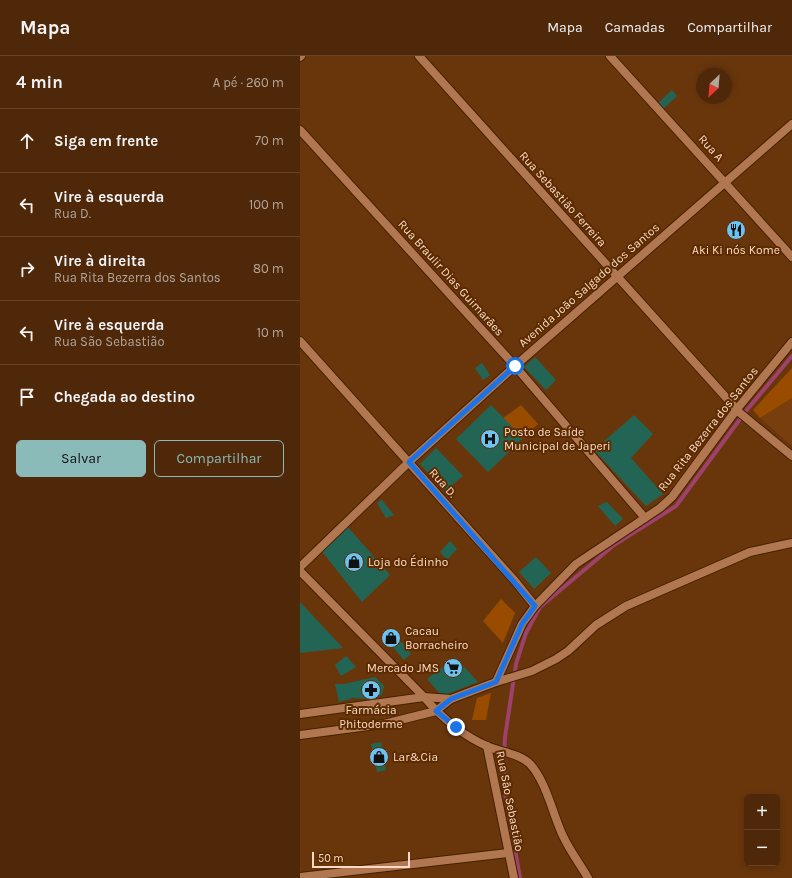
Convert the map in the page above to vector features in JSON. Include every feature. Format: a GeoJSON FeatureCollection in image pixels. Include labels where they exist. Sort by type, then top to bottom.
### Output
{"type":"FeatureCollection","features":[{"type":"Feature","properties":{"kind":"street","name":"Rua Sebastião Ferreira"},"geometry":{"type":"LineString","coordinates":[[419,56],[617,278],[739,411],[792,456]]}},
{"type":"Feature","properties":{"kind":"street","name":"Rua A"},"geometry":{"type":"LineString","coordinates":[[610,56],[726,182],[792,257]]}},
{"type":"Feature","properties":{"kind":"street","name":"Avenida João Salgado dos Santos"},"geometry":{"type":"LineString","coordinates":[[300,567],[409,462],[515,366],[792,124]]}},
{"type":"Feature","properties":{"kind":"street","name":"Rua Braulir Dias Guimarães"},"geometry":{"type":"LineString","coordinates":[[300,130],[515,366],[645,518]]}},
{"type":"Feature","properties":{"kind":"street","name":"Rua D."},"geometry":{"type":"LineString","coordinates":[[300,341],[409,462],[535,606]]}},
{"type":"Feature","properties":{"kind":"street","name":"Rua Rita Bezerra dos Santos"},"geometry":{"type":"LineString","coordinates":[[496,682],[522,624],[535,606],[576,564],[645,518],[672,497],[792,342]]}},
{"type":"Feature","properties":{"kind":"street"},"geometry":{"type":"LineString","coordinates":[[300,735],[384,724],[436,711],[451,699],[527,672],[556,659],[568,651],[596,625],[626,606],[750,552],[792,543]]}},
{"type":"Feature","properties":{"kind":"street","name":"Rua São Sebastião"},"geometry":{"type":"LineString","coordinates":[[300,571],[436,711],[456,727],[487,746],[514,878]]}},
{"type":"Feature","properties":{"kind":"street"},"geometry":{"type":"LineString","coordinates":[[300,714],[424,697],[451,699]]}},
{"type":"Feature","properties":{"kind":"street"},"geometry":{"type":"LineString","coordinates":[[487,746],[519,757],[530,764],[538,776],[564,837],[588,878]]}},
{"type":"Feature","properties":{"kind":"street"},"geometry":{"type":"LineString","coordinates":[[300,877],[508,854]]}},
{"type":"Feature","properties":{"kind":"shaded area"},"geometry":{"type":"Polygon","coordinates":[[[792,368],[792,398],[760,418],[753,410],[792,368]]]}},
{"type":"Feature","properties":{"kind":"shaded area"},"geometry":{"type":"Polygon","coordinates":[[[792,398],[792,446],[760,418],[792,398]]]}},
{"type":"Feature","properties":{"kind":"shaded area"},"geometry":{"type":"Polygon","coordinates":[[[521,405],[538,424],[523,438],[503,418],[521,405]]]}},
{"type":"Feature","properties":{"kind":"shaded area"},"geometry":{"type":"Polygon","coordinates":[[[501,599],[515,613],[503,643],[483,621],[501,599]]]}},
{"type":"Feature","properties":{"kind":"shaded area"},"geometry":{"type":"Polygon","coordinates":[[[491,693],[486,720],[472,720],[477,698],[491,693]]]}},
{"type":"Feature","properties":{"kind":"building"},"geometry":{"type":"Polygon","coordinates":[[[672,90],[677,96],[662,110],[657,104],[672,90]]]}},
{"type":"Feature","properties":{"kind":"building","name":"Aki Ki nós Kome"},"geometry":{"type":"Polygon","coordinates":[[[733,221],[744,234],[739,238],[728,226],[733,221]]]}},
{"type":"Feature","properties":{"kind":"building"},"geometry":{"type":"Polygon","coordinates":[[[535,357],[556,380],[546,390],[524,367],[535,357]]]}},
{"type":"Feature","properties":{"kind":"building"},"geometry":{"type":"Polygon","coordinates":[[[482,363],[490,375],[483,380],[475,368],[482,363]]]}},
{"type":"Feature","properties":{"kind":"building","name":"Posto de Saíde Municipal de Japeri"},"geometry":{"type":"Polygon","coordinates":[[[491,405],[523,438],[488,472],[456,439],[491,405]]]}},
{"type":"Feature","properties":{"kind":"building"},"geometry":{"type":"Polygon","coordinates":[[[634,415],[653,434],[631,458],[663,494],[646,506],[594,450],[634,415]]]}},
{"type":"Feature","properties":{"kind":"building"},"geometry":{"type":"Polygon","coordinates":[[[436,448],[463,476],[445,491],[420,464],[436,448]]]}},
{"type":"Feature","properties":{"kind":"building"},"geometry":{"type":"Polygon","coordinates":[[[382,500],[394,515],[386,518],[377,503],[382,500]]]}},
{"type":"Feature","properties":{"kind":"building"},"geometry":{"type":"Polygon","coordinates":[[[607,502],[623,519],[615,526],[598,506],[607,502]]]}},
{"type":"Feature","properties":{"kind":"building","name":"Loja do Édinho"},"geometry":{"type":"Polygon","coordinates":[[[346,525],[390,575],[362,602],[320,549],[346,525]]]}},
{"type":"Feature","properties":{"kind":"building"},"geometry":{"type":"Polygon","coordinates":[[[450,541],[457,549],[447,560],[440,552],[450,541]]]}},
{"type":"Feature","properties":{"kind":"building"},"geometry":{"type":"Polygon","coordinates":[[[536,557],[551,573],[534,589],[519,572],[536,557]]]}},
{"type":"Feature","properties":{"kind":"building"},"geometry":{"type":"Polygon","coordinates":[[[300,602],[343,648],[300,653],[300,602]]]}},
{"type":"Feature","properties":{"kind":"building","name":"Cacau Borracheiro"},"geometry":{"type":"Polygon","coordinates":[[[390,633],[398,638],[391,643],[386,637],[390,633]]]}},
{"type":"Feature","properties":{"kind":"building"},"geometry":{"type":"Polygon","coordinates":[[[402,642],[411,654],[404,660],[391,645],[402,642]]]}},
{"type":"Feature","properties":{"kind":"building"},"geometry":{"type":"Polygon","coordinates":[[[346,656],[356,667],[341,676],[335,665],[346,656]]]}},
{"type":"Feature","properties":{"kind":"building","name":"Mercado JMS"},"geometry":{"type":"Polygon","coordinates":[[[455,657],[478,682],[442,696],[427,679],[455,657]]]}},
{"type":"Feature","properties":{"kind":"building"},"geometry":{"type":"Polygon","coordinates":[[[375,677],[384,686],[382,695],[368,699],[353,698],[339,702],[335,684],[344,684],[375,677]]]}},
{"type":"Feature","properties":{"kind":"building","name":"Lar&Cia"},"geometry":{"type":"Polygon","coordinates":[[[381,742],[386,770],[377,772],[371,744],[381,742]]]}},
{"type":"Feature","properties":{"kind":"waterway"},"geometry":{"type":"LineString","coordinates":[[520,878],[505,792],[504,757],[505,737],[516,664],[526,633],[540,607],[614,545],[676,506],[746,411],[792,356]]}},
{"type":"Feature","properties":{"kind":"place","name":"Aki Ki nós Kome"},"geometry":{"type":"Point","coordinates":[736,230]}},
{"type":"Feature","properties":{"kind":"place","name":"Posto de Saíde Municipal de Japeri"},"geometry":{"type":"Point","coordinates":[490,439]}},
{"type":"Feature","properties":{"kind":"place","name":"Loja do Édinho"},"geometry":{"type":"Point","coordinates":[354,562]}},
{"type":"Feature","properties":{"kind":"place","name":"Cacau Borracheiro"},"geometry":{"type":"Point","coordinates":[391,638]}},
{"type":"Feature","properties":{"kind":"place","name":"Mercado JMS"},"geometry":{"type":"Point","coordinates":[453,668]}},
{"type":"Feature","properties":{"kind":"place","name":"Farmácia Phitoderme"},"geometry":{"type":"Point","coordinates":[371,690]}},
{"type":"Feature","properties":{"kind":"place","name":"Lar&Cia"},"geometry":{"type":"Point","coordinates":[379,757]}},
{"type":"Feature","properties":{"kind":"route"},"geometry":{"type":"LineString","coordinates":[[456,727],[436,711],[451,699],[496,682],[522,624],[535,606],[515,581],[409,462],[515,366]]}}]}
